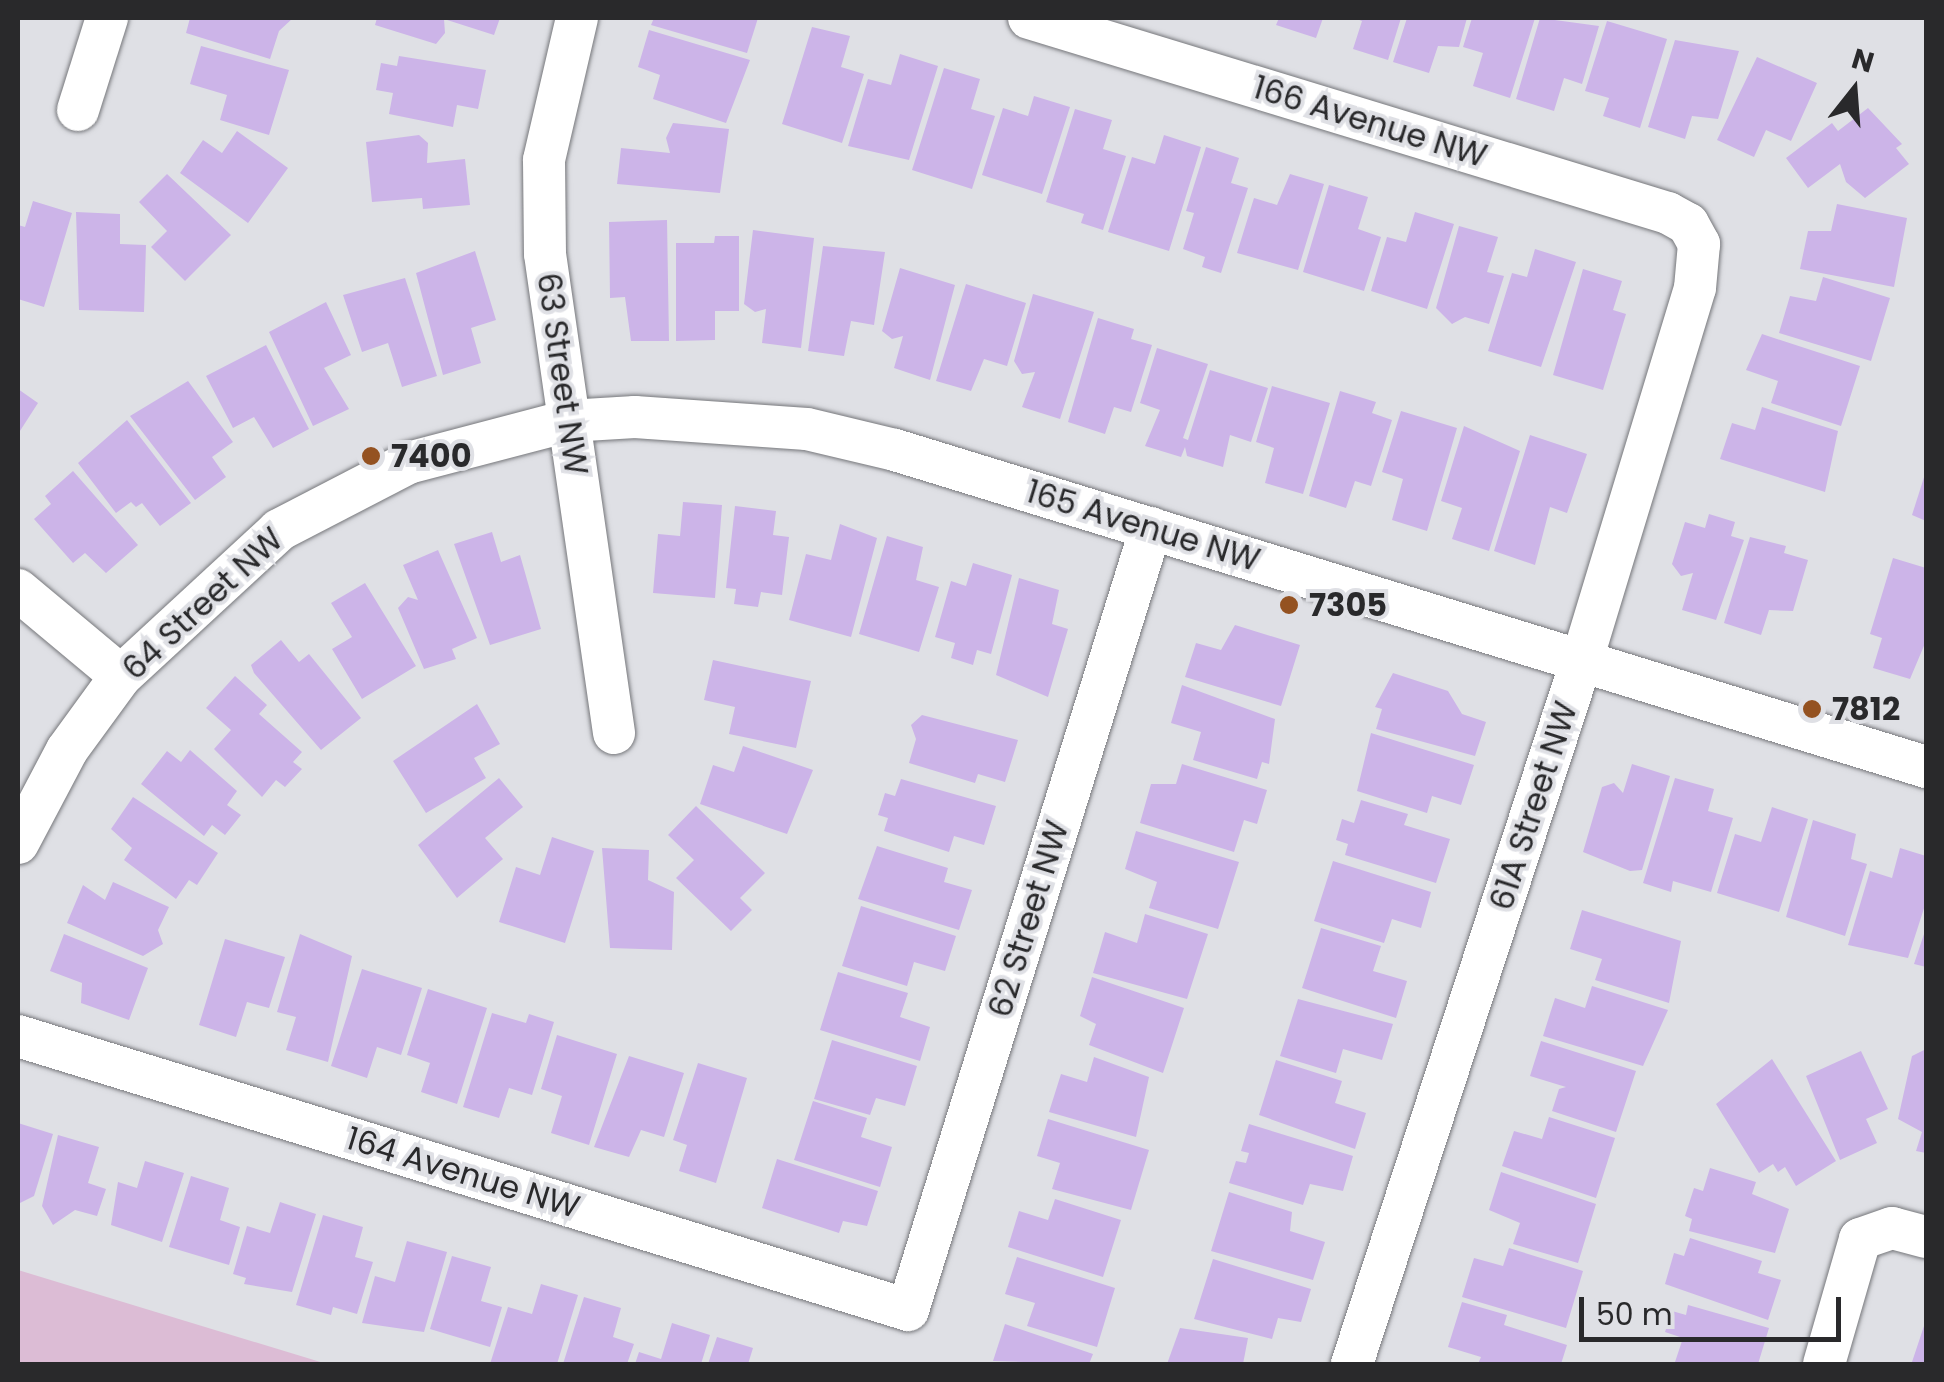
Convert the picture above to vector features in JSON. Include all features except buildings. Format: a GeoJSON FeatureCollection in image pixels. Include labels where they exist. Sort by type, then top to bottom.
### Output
{"type":"FeatureCollection","features":[{"type":"Feature","properties":{"kind":"street"},"geometry":{"type":"LineString","coordinates":[[78,110],[107,18]]}},
{"type":"Feature","properties":{"kind":"street","name":"63 Street NW"},"geometry":{"type":"LineString","coordinates":[[577,18],[544,160],[545,254],[614,733]]}},
{"type":"Feature","properties":{"kind":"street","name":"166 Avenue NW"},"geometry":{"type":"LineString","coordinates":[[1029,18],[1668,213],[1688,224],[1699,244]]}},
{"type":"Feature","properties":{"kind":"street","name":"61A Street NW"},"geometry":{"type":"LineString","coordinates":[[1352,1364],[1582,659],[1695,288],[1699,244]]}},
{"type":"Feature","properties":{"kind":"street","name":"165 Avenue NW"},"geometry":{"type":"LineString","coordinates":[[348,490],[408,464],[568,421],[710,419],[807,429],[1151,528],[1926,766]]}},
{"type":"Feature","properties":{"kind":"street","name":"64 Street NW"},"geometry":{"type":"LineString","coordinates":[[18,843],[67,750],[122,676],[279,530],[348,490]]}},
{"type":"Feature","properties":{"kind":"street","name":"62 Street NW"},"geometry":{"type":"LineString","coordinates":[[908,1310],[1151,528]]}},
{"type":"Feature","properties":{"kind":"street"},"geometry":{"type":"LineString","coordinates":[[18,590],[122,676]]}},
{"type":"Feature","properties":{"kind":"street","name":"164 Avenue NW"},"geometry":{"type":"LineString","coordinates":[[18,1036],[908,1310]]}},
{"type":"Feature","properties":{"kind":"street"},"geometry":{"type":"LineString","coordinates":[[1824,1364],[1860,1240],[1892,1228],[1926,1237]]}},
{"type":"Feature","properties":{"kind":"shaded area"},"geometry":{"type":"Polygon","coordinates":[[[18,1270],[327,1364],[18,1364],[18,1270]]]}},
{"type":"Feature","properties":{"kind":"place","name":"7400"},"geometry":{"type":"Point","coordinates":[371,456]}},
{"type":"Feature","properties":{"kind":"place","name":"7305"},"geometry":{"type":"Point","coordinates":[1289,605]}},
{"type":"Feature","properties":{"kind":"place","name":"7812"},"geometry":{"type":"Point","coordinates":[1812,709]}}]}
